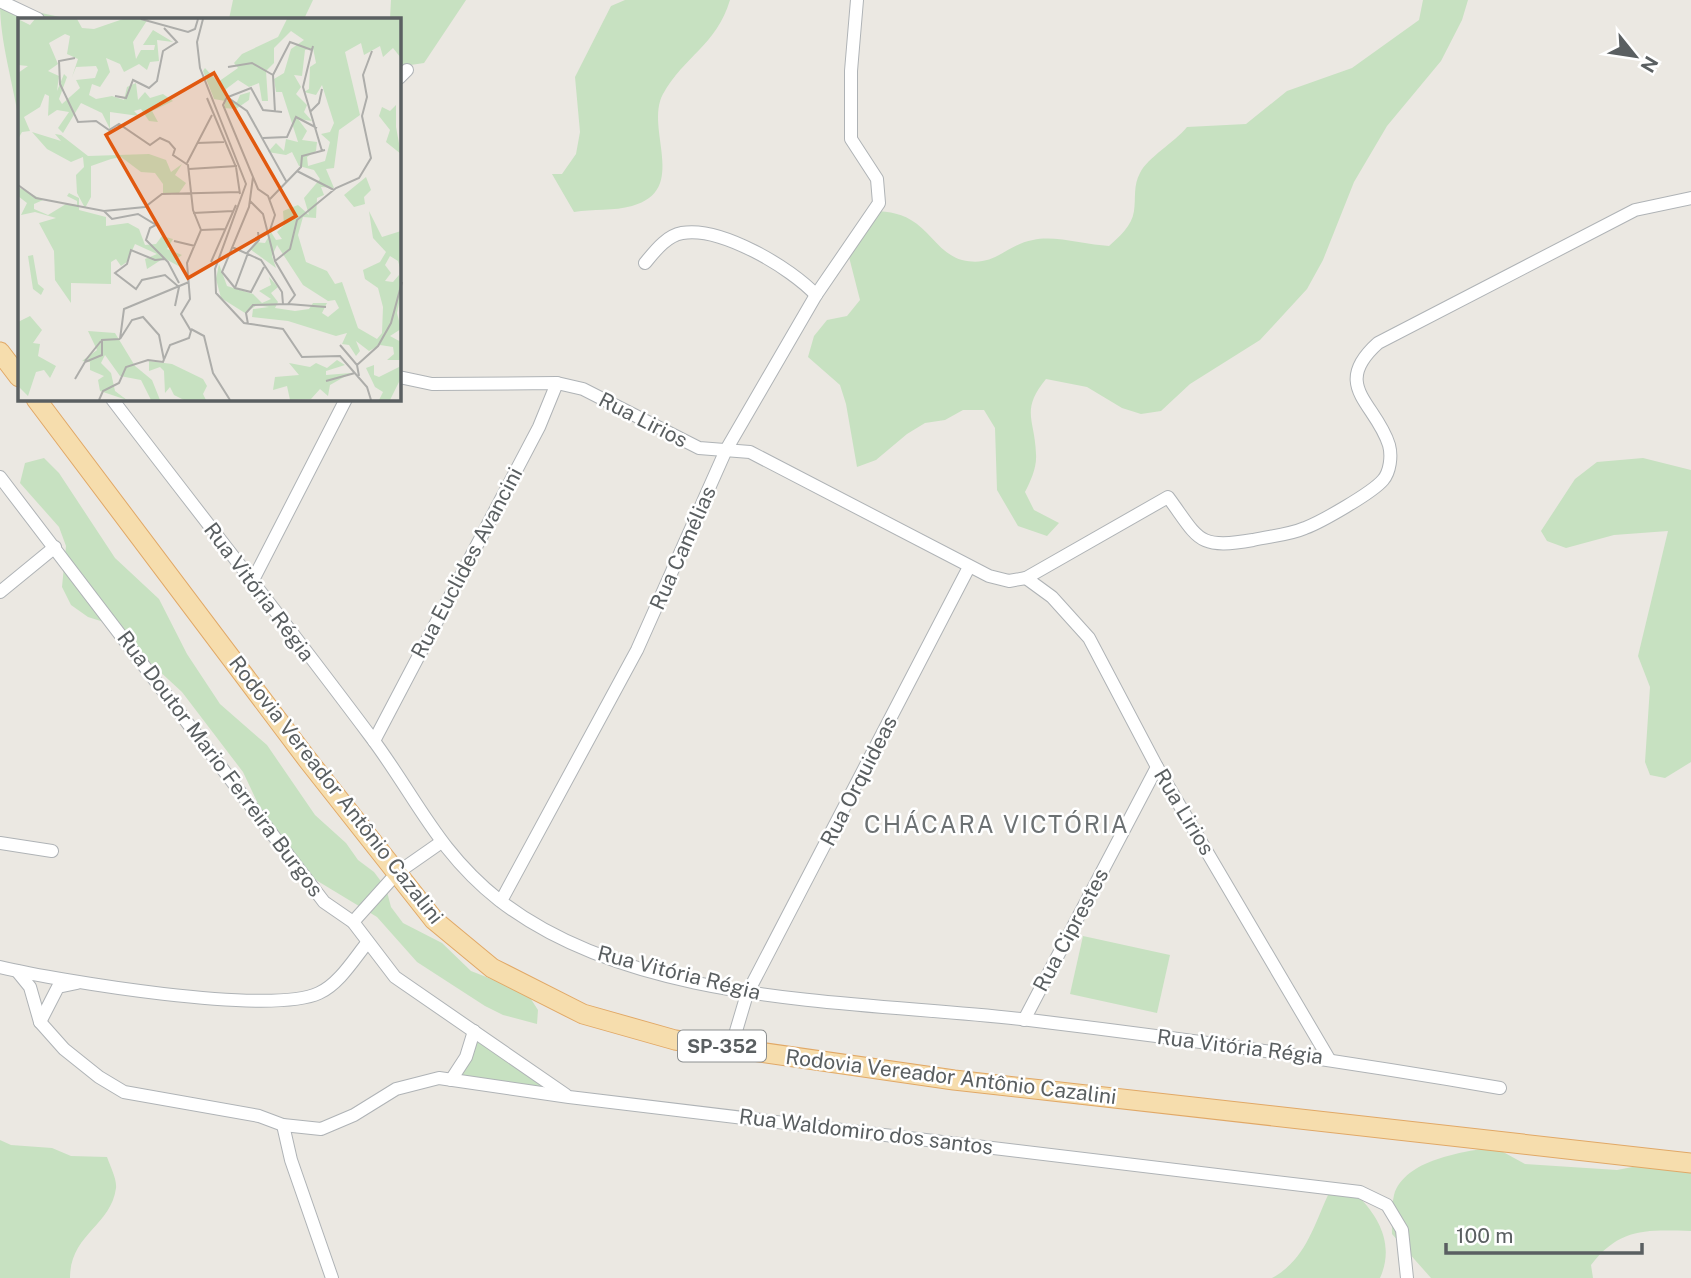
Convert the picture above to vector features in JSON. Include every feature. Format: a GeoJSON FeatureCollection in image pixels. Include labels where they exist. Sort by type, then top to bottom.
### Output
{"type":"FeatureCollection","features":[{"type":"Feature","properties":{"kind":"main road"},"geometry":{"type":"LineString","coordinates":[[0,352],[18,376]]}},
{"type":"Feature","properties":{"kind":"main road","name":"Rodovia Vereador Antônio Cazalini"},"geometry":{"type":"LineString","coordinates":[[38,401],[433,920],[464,947],[539,994],[583,1014],[627,1028],[732,1048],[954,1080],[1691,1163]]}},
{"type":"Feature","properties":{"kind":"street","name":"Rua Camélias"},"geometry":{"type":"LineString","coordinates":[[501,901],[637,650],[726,450],[816,295],[879,203],[877,179],[851,139],[850,71],[857,0]]}},
{"type":"Feature","properties":{"kind":"street"},"geometry":{"type":"LineString","coordinates":[[0,1],[36,18]]}},
{"type":"Feature","properties":{"kind":"street"},"geometry":{"type":"LineString","coordinates":[[1026,578],[1168,497],[1197,536],[1218,546],[1304,529],[1327,517],[1383,481],[1391,464],[1389,445],[1360,397],[1355,377],[1365,355],[1377,343],[1635,210],[1691,198]]}},
{"type":"Feature","properties":{"kind":"street"},"geometry":{"type":"LineString","coordinates":[[645,263],[661,244],[680,233],[701,232],[730,241],[799,277],[816,295]]}},
{"type":"Feature","properties":{"kind":"street","name":"Rua Lirios"},"geometry":{"type":"LineString","coordinates":[[401,377],[432,384],[556,383],[583,389],[699,447],[750,452],[969,567],[1009,581],[1026,578],[1052,597],[1089,638],[1157,767],[1329,1059]]}},
{"type":"Feature","properties":{"kind":"street","name":"Rua Euclides Avancini"},"geometry":{"type":"LineString","coordinates":[[374,741],[539,427],[556,383]]}},
{"type":"Feature","properties":{"kind":"street","name":"Rua Vitória Régia"},"geometry":{"type":"LineString","coordinates":[[114,401],[374,741],[440,843],[501,901],[579,946],[636,966],[747,994],[1024,1020],[1329,1059],[1500,1088]]}},
{"type":"Feature","properties":{"kind":"street"},"geometry":{"type":"LineString","coordinates":[[252,582],[345,401]]}},
{"type":"Feature","properties":{"kind":"street","name":"Rua Doutor Mario Ferreira Burgos"},"geometry":{"type":"LineString","coordinates":[[0,477],[324,902],[354,922],[367,943],[395,977],[569,1097]]}},
{"type":"Feature","properties":{"kind":"street"},"geometry":{"type":"LineString","coordinates":[[0,592],[55,547]]}},
{"type":"Feature","properties":{"kind":"street","name":"Rua Orquideas"},"geometry":{"type":"LineString","coordinates":[[732,1048],[747,994],[969,567]]}},
{"type":"Feature","properties":{"kind":"street","name":"Rua Ciprestes"},"geometry":{"type":"LineString","coordinates":[[1024,1020],[1157,767]]}},
{"type":"Feature","properties":{"kind":"street"},"geometry":{"type":"LineString","coordinates":[[0,843],[52,851]]}},
{"type":"Feature","properties":{"kind":"street"},"geometry":{"type":"LineString","coordinates":[[354,922],[397,873],[440,843]]}},
{"type":"Feature","properties":{"kind":"street"},"geometry":{"type":"LineString","coordinates":[[0,967],[190,997],[296,1001],[322,992],[342,974],[367,943]]}},
{"type":"Feature","properties":{"kind":"street"},"geometry":{"type":"LineString","coordinates":[[17,971],[30,987],[40,1022]]}},
{"type":"Feature","properties":{"kind":"street"},"geometry":{"type":"LineString","coordinates":[[40,1022],[58,987],[84,981]]}},
{"type":"Feature","properties":{"kind":"street","name":"Rua Waldomiro dos santos"},"geometry":{"type":"LineString","coordinates":[[40,1022],[64,1049],[99,1077],[124,1092],[259,1116],[283,1125],[321,1129],[354,1115],[396,1089],[439,1078],[569,1097],[1360,1192],[1387,1205],[1402,1230],[1408,1275]]}},
{"type":"Feature","properties":{"kind":"street"},"geometry":{"type":"LineString","coordinates":[[451,1080],[466,1057],[474,1031]]}},
{"type":"Feature","properties":{"kind":"street"},"geometry":{"type":"LineString","coordinates":[[283,1125],[290,1160],[332,1278]]}},
{"type":"Feature","properties":{"kind":"street"},"geometry":{"type":"LineString","coordinates":[[1394,1278],[1408,1275]]}},
{"type":"Feature","properties":{"kind":"green space"},"geometry":{"type":"Polygon","coordinates":[[[233,0],[313,0],[304,18],[229,18],[233,0]]]}},
{"type":"Feature","properties":{"kind":"green space"},"geometry":{"type":"Polygon","coordinates":[[[391,0],[466,0],[424,63],[404,66],[401,64],[401,18],[390,18],[391,0]]]}},
{"type":"Feature","properties":{"kind":"green space"},"geometry":{"type":"Polygon","coordinates":[[[625,0],[730,0],[717,29],[680,70],[663,94],[658,124],[662,157],[659,187],[649,198],[632,206],[574,212],[552,174],[562,174],[576,154],[580,132],[575,77],[611,6],[625,0]]]}},
{"type":"Feature","properties":{"kind":"green space"},"geometry":{"type":"Polygon","coordinates":[[[1423,0],[1468,0],[1462,20],[1441,61],[1387,126],[1354,182],[1323,260],[1307,289],[1260,340],[1190,384],[1161,411],[1141,414],[1122,408],[1087,387],[1046,379],[1038,390],[1031,408],[1036,464],[1025,492],[1034,510],[1059,523],[1047,536],[1018,526],[997,490],[995,428],[984,410],[963,410],[945,420],[925,423],[876,460],[857,467],[840,385],[808,357],[814,336],[827,320],[847,316],[860,300],[849,257],[869,211],[891,212],[906,217],[947,253],[973,262],[992,259],[1033,240],[1061,239],[1109,246],[1131,222],[1136,183],[1140,173],[1187,127],[1246,124],[1287,91],[1352,68],[1419,20],[1423,0]]]}},
{"type":"Feature","properties":{"kind":"green space"},"geometry":{"type":"Polygon","coordinates":[[[0,4],[64,18],[18,18],[18,116],[4,47],[0,4]]]}},
{"type":"Feature","properties":{"kind":"green space"},"geometry":{"type":"Polygon","coordinates":[[[44,458],[59,473],[115,558],[159,599],[187,654],[220,704],[267,745],[315,815],[346,843],[358,860],[374,872],[386,888],[391,907],[403,923],[442,943],[471,971],[527,993],[538,1010],[537,1024],[503,1015],[485,1006],[417,962],[377,917],[306,874],[269,827],[243,772],[182,692],[107,623],[88,617],[71,605],[62,587],[66,546],[59,527],[20,483],[25,463],[44,458]]]}},
{"type":"Feature","properties":{"kind":"green space"},"geometry":{"type":"Polygon","coordinates":[[[1643,458],[1691,470],[1691,762],[1665,778],[1650,775],[1645,762],[1650,687],[1638,656],[1668,531],[1614,535],[1566,548],[1547,541],[1541,531],[1575,479],[1597,462],[1643,458]]]}},
{"type":"Feature","properties":{"kind":"green space"},"geometry":{"type":"Polygon","coordinates":[[[1083,936],[1170,955],[1157,1013],[1070,994],[1083,936]]]}},
{"type":"Feature","properties":{"kind":"green space"},"geometry":{"type":"Polygon","coordinates":[[[476,1037],[553,1091],[457,1077],[476,1037]]]}},
{"type":"Feature","properties":{"kind":"green space"},"geometry":{"type":"Polygon","coordinates":[[[0,1140],[11,1145],[52,1148],[71,1156],[107,1157],[116,1184],[113,1201],[76,1251],[70,1278],[0,1278],[0,1140]]]}},
{"type":"Feature","properties":{"kind":"green space"},"geometry":{"type":"Polygon","coordinates":[[[1494,1147],[1525,1164],[1617,1170],[1668,1160],[1691,1166],[1691,1231],[1648,1231],[1624,1237],[1591,1265],[1593,1278],[1431,1278],[1392,1234],[1394,1195],[1400,1183],[1422,1165],[1452,1155],[1494,1147]]]}},
{"type":"Feature","properties":{"kind":"green space"},"geometry":{"type":"Polygon","coordinates":[[[1328,1195],[1358,1196],[1373,1214],[1385,1244],[1386,1255],[1380,1278],[1272,1278],[1283,1271],[1300,1253],[1328,1195]]]}},
{"type":"Feature","properties":{"kind":"district","name":"CHÁCARA VICTÓRIA"},"geometry":{"type":"Point","coordinates":[997,825]}}]}
